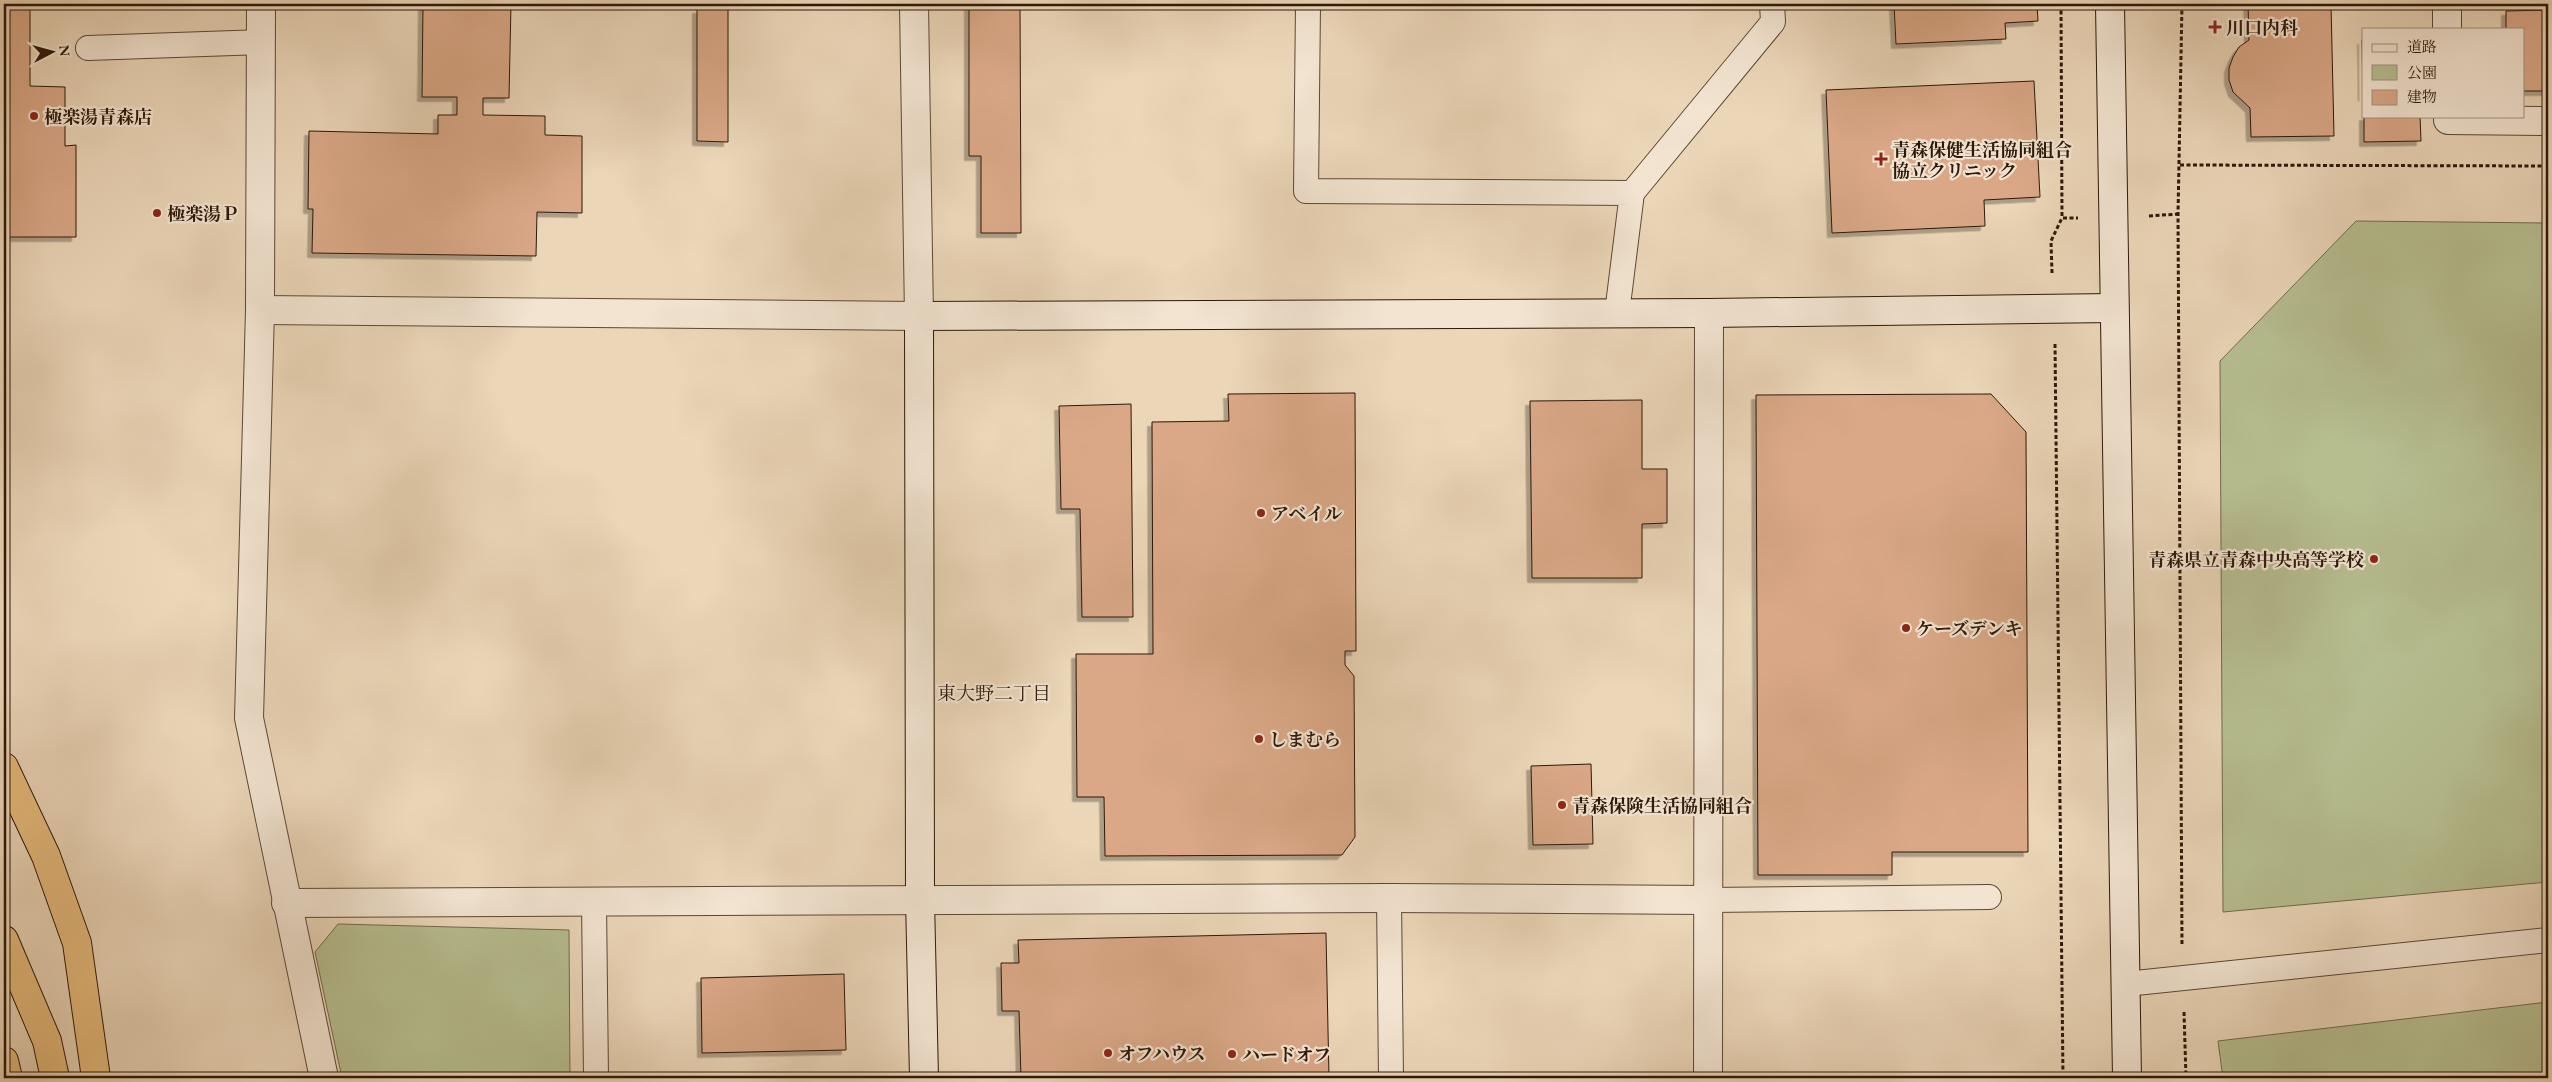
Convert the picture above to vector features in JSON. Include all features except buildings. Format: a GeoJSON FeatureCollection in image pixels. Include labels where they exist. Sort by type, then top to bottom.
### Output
{"type":"FeatureCollection","features":[{"type":"Feature","properties":{"kind":"highway"},"geometry":{"type":"LineString","coordinates":[[4,767],[46,856],[77,943],[96,1078]]}},
{"type":"Feature","properties":{"kind":"highway"},"geometry":{"type":"LineString","coordinates":[[4,940],[47,1041],[55,1078]]}},
{"type":"Feature","properties":{"kind":"highway"},"geometry":{"type":"LineString","coordinates":[[4,1061],[8,1078]]}},
{"type":"Feature","properties":{"kind":"street"},"geometry":{"type":"LineString","coordinates":[[261,4],[260,310],[249,718],[286,903],[324,1078]]}},
{"type":"Feature","properties":{"kind":"street"},"geometry":{"type":"LineString","coordinates":[[914,4],[919,316],[920,899],[924,1078]]}},
{"type":"Feature","properties":{"kind":"street"},"geometry":{"type":"LineString","coordinates":[[2110,4],[2127,1078]]}},
{"type":"Feature","properties":{"kind":"street"},"geometry":{"type":"LineString","coordinates":[[2447,4],[2447,28]]}},
{"type":"Feature","properties":{"kind":"street"},"geometry":{"type":"LineString","coordinates":[[2448,118],[2448,120],[2548,122]]}},
{"type":"Feature","properties":{"kind":"street"},"geometry":{"type":"LineString","coordinates":[[260,310],[919,316],[1708,313],[2114,308]]}},
{"type":"Feature","properties":{"kind":"street"},"geometry":{"type":"LineString","coordinates":[[1708,313],[1708,1078]]}},
{"type":"Feature","properties":{"kind":"street"},"geometry":{"type":"LineString","coordinates":[[286,903],[1389,898],[1708,900]]}},
{"type":"Feature","properties":{"kind":"lane"},"geometry":{"type":"LineString","coordinates":[[1308,4],[1306,191],[1632,193]]}},
{"type":"Feature","properties":{"kind":"lane"},"geometry":{"type":"LineString","coordinates":[[1616,313],[1632,193],[1773,22],[1772,4]]}},
{"type":"Feature","properties":{"kind":"lane"},"geometry":{"type":"LineString","coordinates":[[88,48],[261,42]]}},
{"type":"Feature","properties":{"kind":"lane"},"geometry":{"type":"LineString","coordinates":[[1708,900],[1989,897]]}},
{"type":"Feature","properties":{"kind":"lane"},"geometry":{"type":"LineString","coordinates":[[1389,898],[1391,1078]]}},
{"type":"Feature","properties":{"kind":"lane"},"geometry":{"type":"LineString","coordinates":[[594,901],[596,1078]]}},
{"type":"Feature","properties":{"kind":"lane"},"geometry":{"type":"LineString","coordinates":[[2126,984],[2548,940]]}},
{"type":"Feature","properties":{"kind":"path"},"geometry":{"type":"LineString","coordinates":[[2062,4],[2062,218]]}},
{"type":"Feature","properties":{"kind":"path"},"geometry":{"type":"LineString","coordinates":[[2182,4],[2178,224],[2183,978],[2186,1078]]}},
{"type":"Feature","properties":{"kind":"path"},"geometry":{"type":"LineString","coordinates":[[2180,165],[2548,166]]}},
{"type":"Feature","properties":{"kind":"path"},"geometry":{"type":"LineString","coordinates":[[2057,386],[2063,1078]]}},
{"type":"Feature","properties":{"kind":"green space","name":"青森県立青森中央高等学校"},"geometry":{"type":"Polygon","coordinates":[[[2356,221],[2548,223],[2548,882],[2223,912],[2220,361],[2356,221]]]}},
{"type":"Feature","properties":{"kind":"green space"},"geometry":{"type":"Polygon","coordinates":[[[338,924],[569,930],[570,1078],[342,1078],[315,952],[338,924]]]}},
{"type":"Feature","properties":{"kind":"green space"},"geometry":{"type":"Polygon","coordinates":[[[2548,1002],[2548,1078],[2223,1078],[2218,1041],[2548,1002]]]}},
{"type":"Feature","properties":{"kind":"place","name":"川口内科"},"geometry":{"type":"Point","coordinates":[2215,27]}},
{"type":"Feature","properties":{"kind":"place","name":"極楽湯青森店"},"geometry":{"type":"Point","coordinates":[34,116]}},
{"type":"Feature","properties":{"kind":"place","name":"青森保健生活協同組合 協立クリニック"},"geometry":{"type":"Point","coordinates":[1881,159]}},
{"type":"Feature","properties":{"kind":"place","name":"極楽湯Ｐ"},"geometry":{"type":"Point","coordinates":[157,213]}},
{"type":"Feature","properties":{"kind":"place","name":"アベイル"},"geometry":{"type":"Point","coordinates":[1261,513]}},
{"type":"Feature","properties":{"kind":"place","name":"青森県立青森中央高等学校"},"geometry":{"type":"Point","coordinates":[2374,559]}},
{"type":"Feature","properties":{"kind":"place","name":"ケーズデンキ"},"geometry":{"type":"Point","coordinates":[1906,628]}},
{"type":"Feature","properties":{"kind":"place","name":"しまむら"},"geometry":{"type":"Point","coordinates":[1259,739]}},
{"type":"Feature","properties":{"kind":"place","name":"青森保険生活協同組合"},"geometry":{"type":"Point","coordinates":[1562,805]}},
{"type":"Feature","properties":{"kind":"place","name":"オフハウス"},"geometry":{"type":"Point","coordinates":[1108,1053]}},
{"type":"Feature","properties":{"kind":"place","name":"ハードオフ"},"geometry":{"type":"Point","coordinates":[1232,1054]}},
{"type":"Feature","properties":{"kind":"district","name":"東大野二丁目"},"geometry":{"type":"Point","coordinates":[994,693]}}]}
